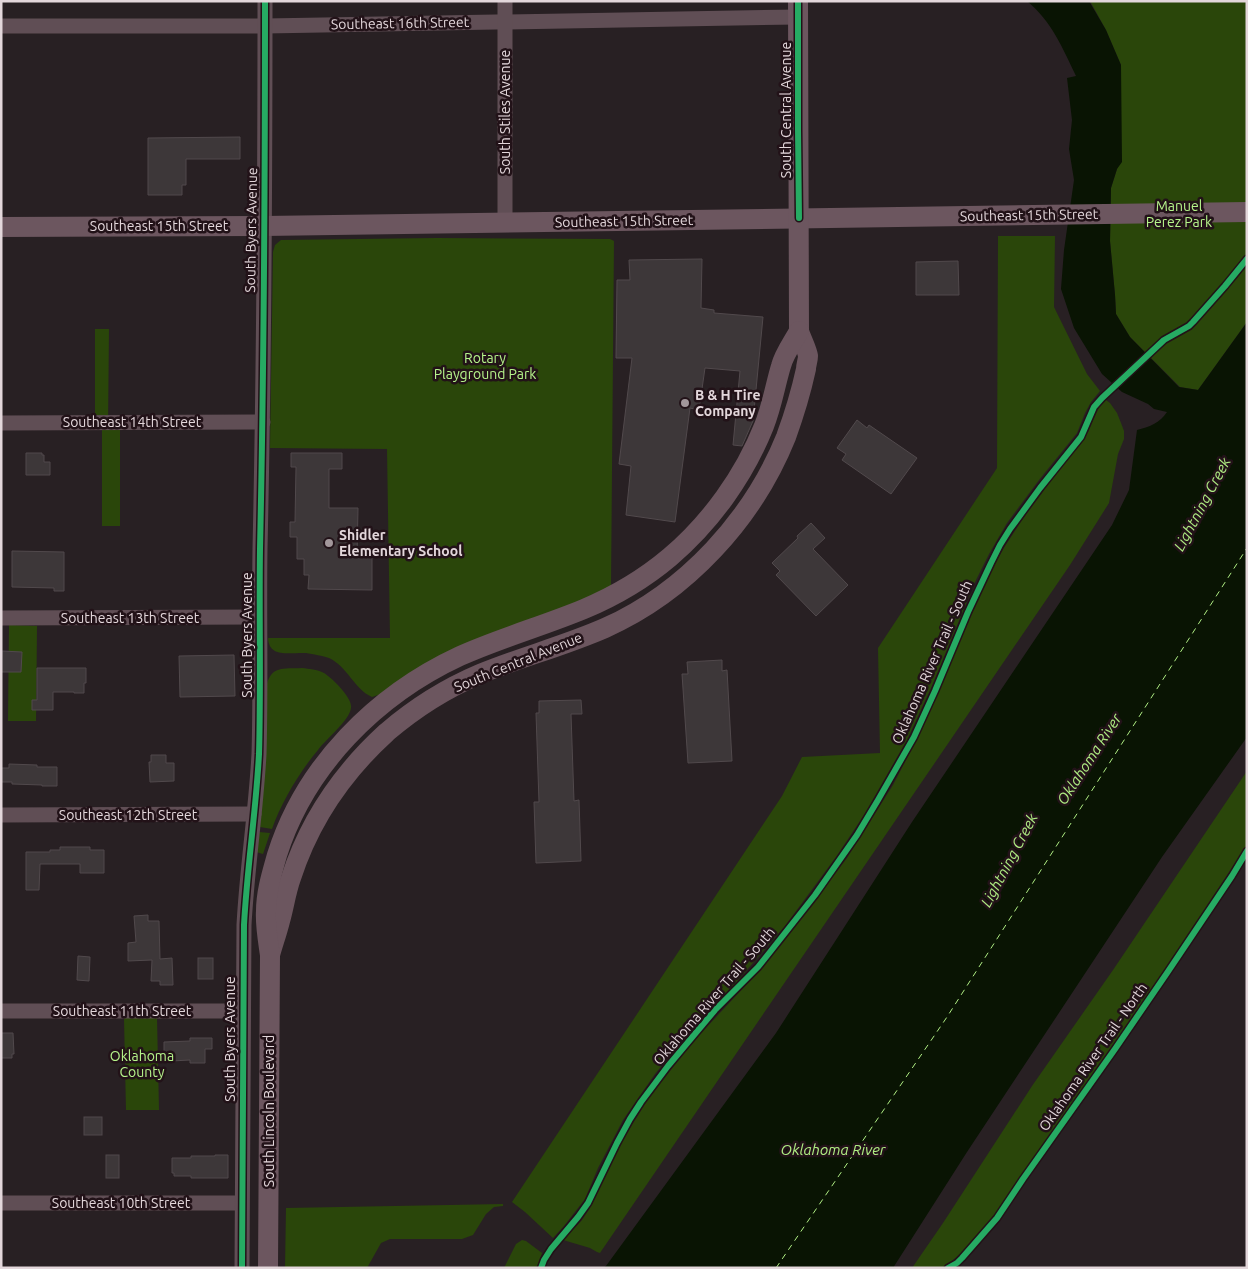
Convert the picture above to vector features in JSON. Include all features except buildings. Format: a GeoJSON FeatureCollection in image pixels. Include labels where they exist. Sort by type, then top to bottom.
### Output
{"type":"FeatureCollection","features":[{"type":"Feature","properties":{"kind":"main road","name":"South Central Avenue"},"geometry":{"type":"LineString","coordinates":[[270,955],[298,858],[318,818],[342,780],[371,748],[421,706],[460,684],[494,668],[584,636],[643,607],[678,582],[712,552],[745,512],[776,460],[799,399],[808,356],[799,331],[798,9]]}},
{"type":"Feature","properties":{"kind":"main road","name":"Southeast 15th Street"},"geometry":{"type":"LineString","coordinates":[[1,227],[264,226],[1247,212]]}},
{"type":"Feature","properties":{"kind":"main road","name":"South Lincoln Boulevard"},"geometry":{"type":"LineString","coordinates":[[268,1268],[270,955]]}},
{"type":"Feature","properties":{"kind":"street","name":"South Byers Avenue"},"geometry":{"type":"LineString","coordinates":[[242,1268],[244,925],[258,754],[263,422],[265,1]]}},
{"type":"Feature","properties":{"kind":"street","name":"South Stiles Avenue"},"geometry":{"type":"LineString","coordinates":[[505,1],[505,222]]}},
{"type":"Feature","properties":{"kind":"street","name":"Southeast 16th Street"},"geometry":{"type":"LineString","coordinates":[[1,26],[265,26],[505,22],[798,9]]}},
{"type":"Feature","properties":{"kind":"street","name":"Southeast 14th Street"},"geometry":{"type":"LineString","coordinates":[[1,423],[263,422]]}},
{"type":"Feature","properties":{"kind":"street","name":"Southeast 13th Street"},"geometry":{"type":"LineString","coordinates":[[1,618],[259,617]]}},
{"type":"Feature","properties":{"kind":"street","name":"Southeast 12th Street"},"geometry":{"type":"LineString","coordinates":[[1,815],[254,814]]}},
{"type":"Feature","properties":{"kind":"street","name":"Southeast 11th Street"},"geometry":{"type":"LineString","coordinates":[[1,1011],[243,1011]]}},
{"type":"Feature","properties":{"kind":"street","name":"Southeast 10th Street"},"geometry":{"type":"LineString","coordinates":[[1,1203],[241,1203]]}},
{"type":"Feature","properties":{"kind":"green space","name":"Manuel Perez Park"},"geometry":{"type":"Polygon","coordinates":[[[1090,1],[1247,1],[1247,322],[1198,390],[1180,387],[1130,337],[1116,314],[1110,241],[1111,188],[1117,169],[1121,65],[1106,30],[1090,1]]]}},
{"type":"Feature","properties":{"kind":"green space"},"geometry":{"type":"Polygon","coordinates":[[[998,236],[1055,236],[1054,307],[1087,374],[1100,391],[1091,402],[1077,433],[1007,523],[989,554],[907,740],[864,815],[836,857],[785,926],[732,987],[695,1025],[655,1074],[623,1120],[598,1168],[585,1199],[553,1238],[512,1202],[782,796],[802,757],[880,753],[878,648],[997,468],[998,236]]]}},
{"type":"Feature","properties":{"kind":"green space","name":"Rotary Playground Park"},"geometry":{"type":"Polygon","coordinates":[[[437,238],[610,239],[614,241],[611,587],[372,697],[360,689],[336,662],[329,658],[306,653],[277,652],[269,645],[268,638],[390,638],[387,449],[270,448],[273,252],[275,245],[281,240],[437,238]]]}},
{"type":"Feature","properties":{"kind":"green space"},"geometry":{"type":"Polygon","coordinates":[[[95,329],[109,329],[108,429],[120,430],[120,526],[102,526],[102,416],[95,415],[95,329]]]}},
{"type":"Feature","properties":{"kind":"green space"},"geometry":{"type":"Polygon","coordinates":[[[1106,400],[1117,413],[1124,431],[1124,439],[1118,454],[1109,503],[1070,565],[600,1253],[563,1240],[582,1220],[590,1208],[622,1141],[650,1096],[692,1043],[781,945],[847,858],[893,785],[923,727],[988,576],[1026,514],[1088,432],[1099,407],[1106,400]]]}},
{"type":"Feature","properties":{"kind":"green space"},"geometry":{"type":"Polygon","coordinates":[[[9,625],[37,626],[36,721],[8,721],[9,625]]]}},
{"type":"Feature","properties":{"kind":"green space"},"geometry":{"type":"Polygon","coordinates":[[[302,668],[324,673],[337,684],[349,699],[351,704],[350,713],[311,758],[298,777],[280,809],[272,829],[260,827],[266,687],[271,675],[275,672],[284,669],[302,668]]]}},
{"type":"Feature","properties":{"kind":"green space"},"geometry":{"type":"Polygon","coordinates":[[[1247,771],[1247,845],[1124,1031],[991,1221],[975,1239],[943,1267],[912,1268],[1032,1086],[1113,970],[1247,771]]]}},
{"type":"Feature","properties":{"kind":"green space"},"geometry":{"type":"Polygon","coordinates":[[[259,832],[270,833],[263,854],[256,852],[259,832]]]}},
{"type":"Feature","properties":{"kind":"green space","name":"Oklahoma County"},"geometry":{"type":"Polygon","coordinates":[[[124,1018],[157,1018],[159,1110],[126,1110],[124,1018]]]}},
{"type":"Feature","properties":{"kind":"green space"},"geometry":{"type":"Polygon","coordinates":[[[503,1204],[503,1206],[494,1207],[486,1214],[473,1235],[462,1239],[390,1239],[381,1243],[367,1268],[285,1268],[286,1208],[503,1204]]]}},
{"type":"Feature","properties":{"kind":"green space"},"geometry":{"type":"Polygon","coordinates":[[[522,1240],[542,1253],[537,1268],[504,1268],[516,1244],[522,1240]]]}},
{"type":"Feature","properties":{"kind":"water","name":"Oklahoma River"},"geometry":{"type":"Polygon","coordinates":[[[1027,1],[1089,1],[1106,30],[1121,65],[1122,162],[1117,169],[1111,188],[1110,241],[1116,314],[1130,337],[1179,387],[1198,390],[1247,322],[1247,737],[1162,857],[967,1152],[893,1268],[603,1268],[776,1033],[912,822],[1112,525],[1129,490],[1137,430],[1154,424],[1167,412],[1154,409],[1148,404],[1122,392],[1102,374],[1074,328],[1061,289],[1064,250],[1074,180],[1069,149],[1072,120],[1067,78],[1076,76],[1050,26],[1027,1]]]}},
{"type":"Feature","properties":{"kind":"ferry route"},"geometry":{"type":"LineString","coordinates":[[776,1268],[947,1017],[1247,548]]}},
{"type":"Feature","properties":{"kind":"cycle path"},"geometry":{"type":"LineString","coordinates":[[242,1268],[244,925],[258,775],[260,728],[265,1]]}},
{"type":"Feature","properties":{"kind":"cycle path"},"geometry":{"type":"LineString","coordinates":[[798,1],[799,218]]}},
{"type":"Feature","properties":{"kind":"cycle path","name":"Oklahoma River Trail - South"},"geometry":{"type":"LineString","coordinates":[[541,1268],[551,1249],[588,1203],[617,1143],[641,1102],[668,1066],[715,1010],[758,967],[815,895],[857,835],[914,737],[968,612],[1000,545],[1040,488],[1081,437],[1094,407],[1164,340],[1189,326],[1247,259]]}},
{"type":"Feature","properties":{"kind":"cycle path","name":"Oklahoma River Trail - North"},"geometry":{"type":"LineString","coordinates":[[948,1268],[962,1258],[997,1218],[1167,973],[1247,851]]}},
{"type":"Feature","properties":{"kind":"place","name":"B & H Tire Company"},"geometry":{"type":"Point","coordinates":[685,403]}},
{"type":"Feature","properties":{"kind":"place","name":"Shidler Elementary School"},"geometry":{"type":"Point","coordinates":[329,543]}},
{"type":"Feature","properties":{"kind":"water label","name":"Lightning Creek"},"geometry":{"type":"Point","coordinates":[1202,504]}},
{"type":"Feature","properties":{"kind":"water label","name":"Lightning Creek"},"geometry":{"type":"Point","coordinates":[1009,860]}}]}
